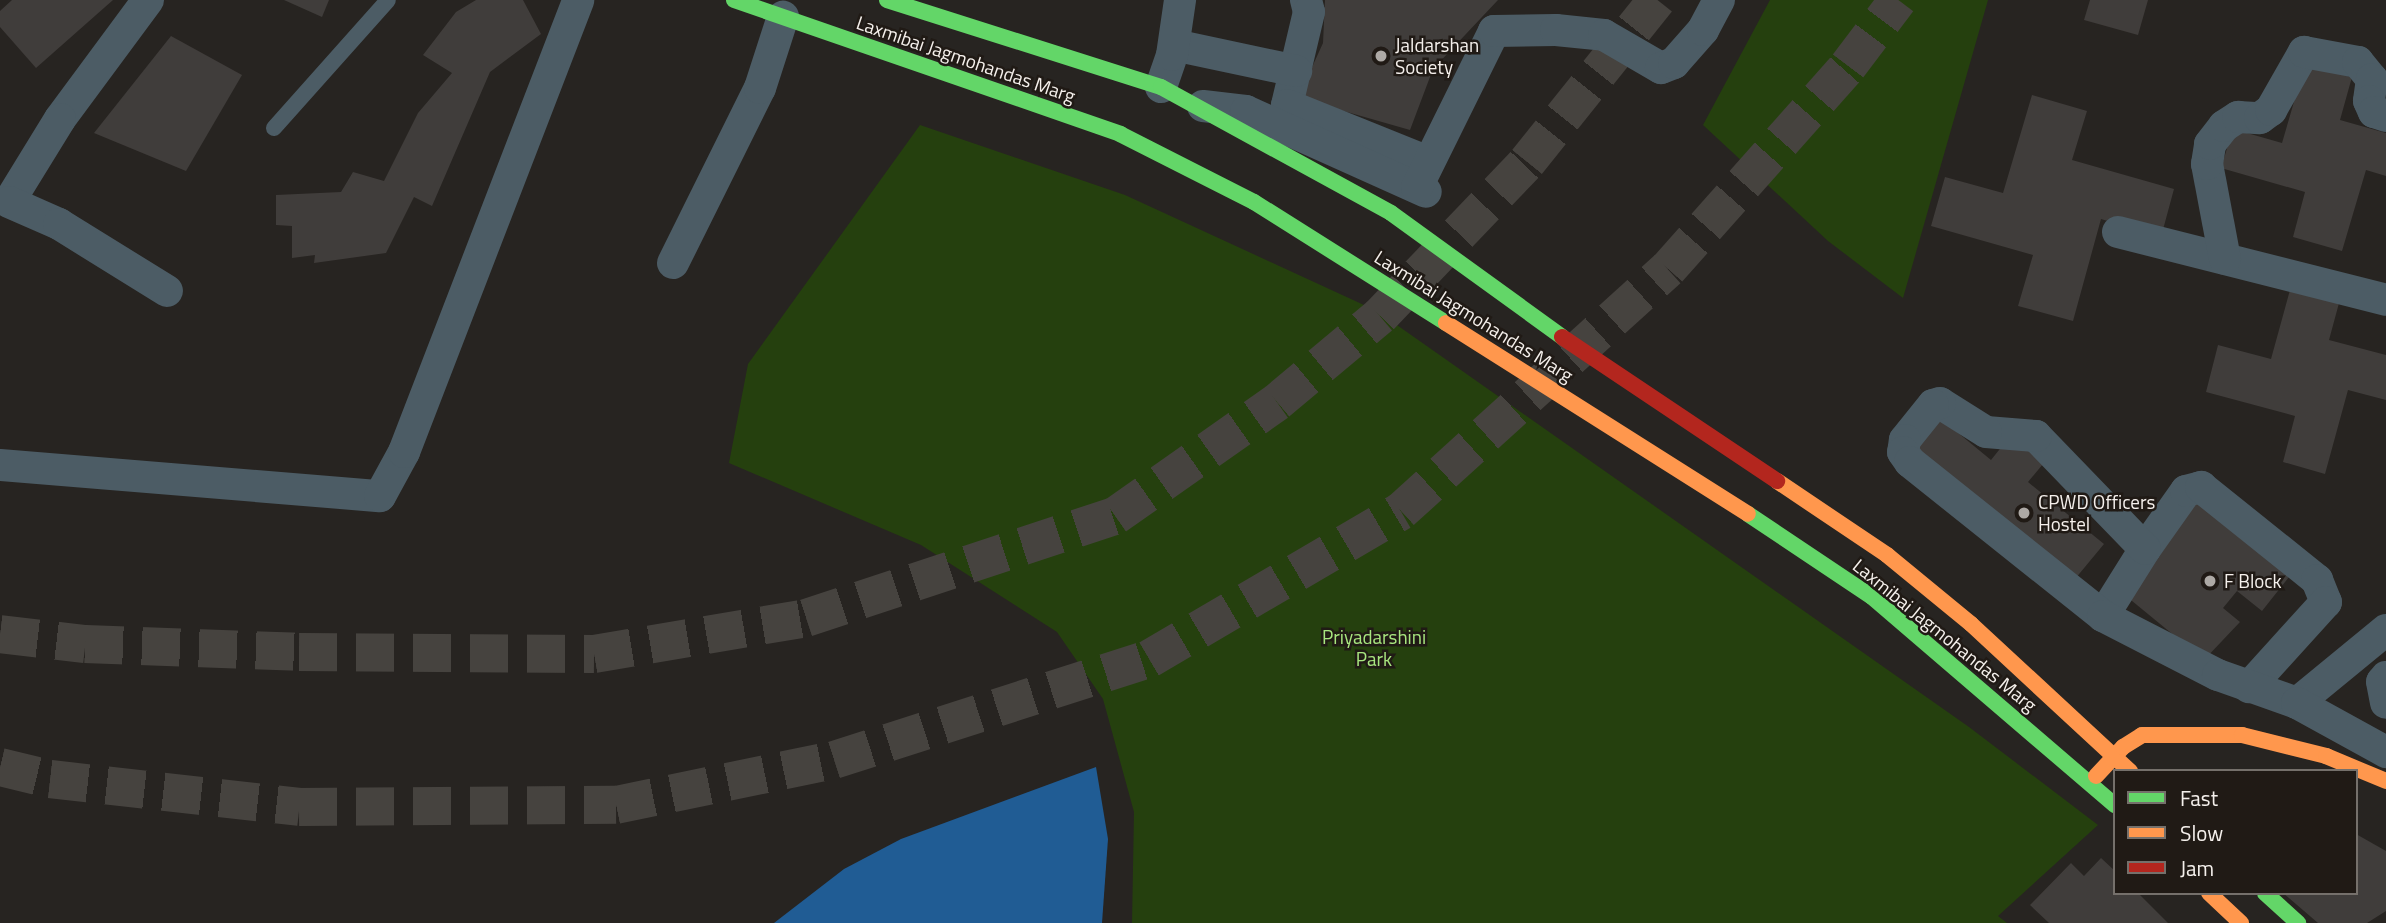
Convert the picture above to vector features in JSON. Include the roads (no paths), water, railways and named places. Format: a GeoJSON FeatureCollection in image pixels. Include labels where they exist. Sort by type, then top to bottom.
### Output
{"type":"FeatureCollection","features":[{"type":"Feature","properties":{"kind":"main road","name":"Laxmibai Jagmohandas Marg"},"geometry":{"type":"LineString","coordinates":[[735,0],[1120,134],[1254,202],[1720,495],[1872,597],[2113,803]]}},
{"type":"Feature","properties":{"kind":"main road","name":"Laxmibai Jagmohandas Marg"},"geometry":{"type":"LineString","coordinates":[[887,0],[1161,87],[1435,241],[1520,309],[1886,555],[1971,624],[2128,769]]}},
{"type":"Feature","properties":{"kind":"main road"},"geometry":{"type":"LineString","coordinates":[[2090,783],[2114,757],[2142,735],[2242,736],[2345,769]]}},
{"type":"Feature","properties":{"kind":"main road"},"geometry":{"type":"LineString","coordinates":[[2213,737],[2239,754]]}},
{"type":"Feature","properties":{"kind":"main road"},"geometry":{"type":"LineString","coordinates":[[2358,773],[2386,781]]}},
{"type":"Feature","properties":{"kind":"main road"},"geometry":{"type":"LineString","coordinates":[[2211,895],[2241,923]]}},
{"type":"Feature","properties":{"kind":"main road"},"geometry":{"type":"LineString","coordinates":[[2267,895],[2298,923]]}},
{"type":"Feature","properties":{"kind":"street"},"geometry":{"type":"LineString","coordinates":[[148,0],[60,119],[5,209],[59,224],[167,291]]}},
{"type":"Feature","properties":{"kind":"street"},"geometry":{"type":"LineString","coordinates":[[0,464],[380,496],[404,452],[578,0]]}},
{"type":"Feature","properties":{"kind":"street"},"geometry":{"type":"LineString","coordinates":[[1161,87],[1174,45],[1180,0]]}},
{"type":"Feature","properties":{"kind":"street"},"geometry":{"type":"LineString","coordinates":[[1306,0],[1309,12],[1287,105],[1424,180]]}},
{"type":"Feature","properties":{"kind":"street"},"geometry":{"type":"LineString","coordinates":[[1424,180],[1494,32],[1556,30],[1604,35],[1661,68],[1674,63],[1703,30],[1719,0]]}},
{"type":"Feature","properties":{"kind":"street"},"geometry":{"type":"LineString","coordinates":[[673,263],[760,88],[783,18]]}},
{"type":"Feature","properties":{"kind":"street"},"geometry":{"type":"LineString","coordinates":[[1174,45],[1296,71]]}},
{"type":"Feature","properties":{"kind":"street"},"geometry":{"type":"LineString","coordinates":[[2225,260],[2207,164],[2210,144],[2224,126],[2238,117],[2259,118],[2271,110],[2304,52],[2358,62],[2372,79],[2369,101],[2374,113],[2386,116]]}},
{"type":"Feature","properties":{"kind":"street"},"geometry":{"type":"LineString","coordinates":[[1195,105],[1246,111],[1424,180]]}},
{"type":"Feature","properties":{"kind":"street"},"geometry":{"type":"LineString","coordinates":[[2118,232],[2386,300]]}},
{"type":"Feature","properties":{"kind":"street"},"geometry":{"type":"LineString","coordinates":[[2145,549],[2036,436],[1986,432],[1940,403],[1933,405],[1905,440],[1903,452],[1910,462],[2103,616],[2249,687],[2297,703],[2386,752]]}},
{"type":"Feature","properties":{"kind":"street"},"geometry":{"type":"LineString","coordinates":[[2103,616],[2186,491],[2201,487],[2317,580],[2326,603],[2249,687]]}},
{"type":"Feature","properties":{"kind":"street"},"geometry":{"type":"LineString","coordinates":[[2297,703],[2386,630]]}},
{"type":"Feature","properties":{"kind":"street"},"geometry":{"type":"LineString","coordinates":[[2386,677],[2382,694],[2386,703]]}},
{"type":"Feature","properties":{"kind":"lane"},"geometry":{"type":"LineString","coordinates":[[274,128],[388,0]]}},
{"type":"Feature","properties":{"kind":"water"},"geometry":{"type":"Polygon","coordinates":[[[1096,767],[1108,839],[1102,923],[774,923],[844,869],[901,839],[1096,767]]]}},
{"type":"Feature","properties":{"kind":"tunnel"},"geometry":{"type":"LineString","coordinates":[[0,634],[85,644],[299,652],[594,654],[806,618],[1115,516],[1277,402],[1380,316],[1527,162],[1657,0]]}},
{"type":"Feature","properties":{"kind":"tunnel"},"geometry":{"type":"LineString","coordinates":[[0,767],[50,779],[299,807],[616,805],[834,760],[1149,659],[1401,511],[1668,269],[1848,66],[1898,0]]}},
{"type":"Feature","properties":{"kind":"place","name":"Jaldarshan Society"},"geometry":{"type":"Point","coordinates":[1381,56]}},
{"type":"Feature","properties":{"kind":"place","name":"CPWD Officers Hostel"},"geometry":{"type":"Point","coordinates":[2024,513]}},
{"type":"Feature","properties":{"kind":"place","name":"F Block"},"geometry":{"type":"Point","coordinates":[2210,581]}},
{"type":"Feature","properties":{"kind":"park label","name":"Priyadarshini Park"},"geometry":{"type":"Point","coordinates":[1374,648]}}]}
